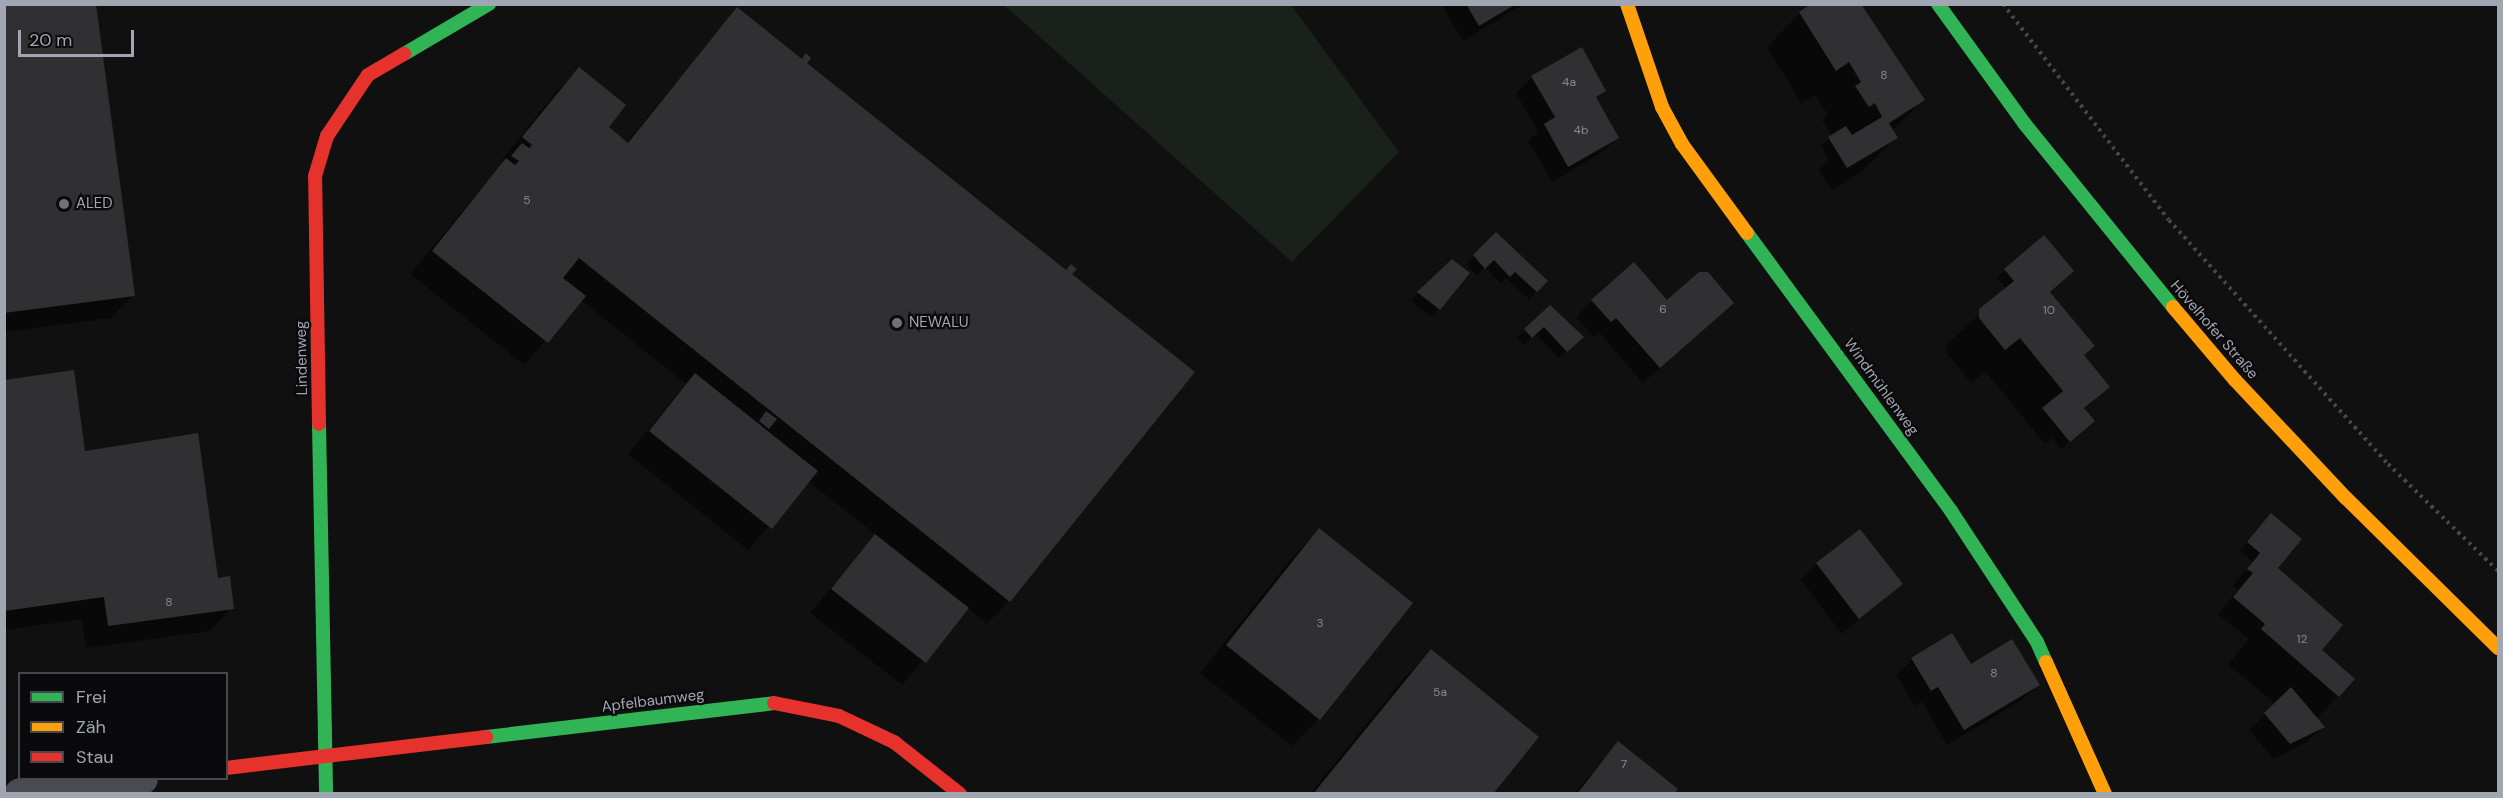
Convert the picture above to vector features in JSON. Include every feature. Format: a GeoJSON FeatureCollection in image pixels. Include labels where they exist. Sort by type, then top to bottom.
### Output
{"type":"FeatureCollection","features":[{"type":"Feature","properties":{"kind":"street","name":"Lindenweg"},"geometry":{"type":"LineString","coordinates":[[326,794],[315,176],[327,136],[368,75],[489,4]]}},
{"type":"Feature","properties":{"kind":"street","name":"Windmühlenweg"},"geometry":{"type":"LineString","coordinates":[[1627,4],[1662,107],[1682,144],[1951,511],[2037,642],[2105,794]]}},
{"type":"Feature","properties":{"kind":"street","name":"Hövelhofer Straße"},"geometry":{"type":"LineString","coordinates":[[1938,4],[2024,123],[2127,253],[2235,380],[2354,507],[2499,648]]}},
{"type":"Feature","properties":{"kind":"street","name":"Apfelbaumweg"},"geometry":{"type":"LineString","coordinates":[[228,768],[783,702],[839,716],[894,742],[960,794]]}},
{"type":"Feature","properties":{"kind":"street"},"geometry":{"type":"LineString","coordinates":[[20,794],[126,780]]}},
{"type":"Feature","properties":{"kind":"path"},"geometry":{"type":"LineString","coordinates":[[2002,4],[2169,220],[2388,464],[2499,571]]}},
{"type":"Feature","properties":{"kind":"shaded area"},"geometry":{"type":"Polygon","coordinates":[[[1004,5],[1291,5],[1399,152],[1292,262],[1004,5]]]}},
{"type":"Feature","properties":{"kind":"building","name":"ALED"},"geometry":{"type":"Polygon","coordinates":[[[4,4],[96,4],[135,296],[4,313],[4,4]]]}},
{"type":"Feature","properties":{"kind":"building"},"geometry":{"type":"Polygon","coordinates":[[[1466,4],[1516,4],[1479,26],[1466,4]]]}},
{"type":"Feature","properties":{"kind":"building"},"geometry":{"type":"Polygon","coordinates":[[[1811,4],[1861,4],[1925,100],[1889,123],[1898,138],[1847,168],[1828,137],[1846,126],[1852,135],[1882,117],[1875,103],[1869,107],[1855,86],[1861,82],[1849,62],[1836,71],[1799,12],[1811,4]]]}},
{"type":"Feature","properties":{"kind":"building","name":"NEWALU"},"geometry":{"type":"Polygon","coordinates":[[[737,7],[802,59],[806,53],[811,58],[807,63],[1066,270],[1071,264],[1077,269],[1072,274],[1195,372],[1010,602],[579,258],[563,278],[586,296],[548,343],[432,251],[506,158],[515,165],[519,161],[511,156],[522,143],[529,148],[532,145],[522,137],[579,67],[626,105],[609,127],[628,143],[737,7]]]}},
{"type":"Feature","properties":{"kind":"building"},"geometry":{"type":"Polygon","coordinates":[[[1582,47],[1606,91],[1596,97],[1619,138],[1568,167],[1544,124],[1555,117],[1531,76],[1582,47]]]}},
{"type":"Feature","properties":{"kind":"building"},"geometry":{"type":"Polygon","coordinates":[[[1496,232],[1548,281],[1537,292],[1515,272],[1510,277],[1494,260],[1485,269],[1473,255],[1496,232]]]}},
{"type":"Feature","properties":{"kind":"building"},"geometry":{"type":"Polygon","coordinates":[[[2044,235],[2074,271],[2050,292],[2095,346],[2084,355],[2110,387],[2084,408],[2095,421],[2070,442],[2042,408],[2063,391],[2020,338],[2005,350],[1979,318],[1979,309],[2014,281],[2004,269],[2044,235]]]}},
{"type":"Feature","properties":{"kind":"building"},"geometry":{"type":"Polygon","coordinates":[[[1452,259],[1470,273],[1440,310],[1417,292],[1452,259]]]}},
{"type":"Feature","properties":{"kind":"building"},"geometry":{"type":"Polygon","coordinates":[[[1634,262],[1667,300],[1699,272],[1708,272],[1734,303],[1660,368],[1616,318],[1611,322],[1591,300],[1634,262]]]}},
{"type":"Feature","properties":{"kind":"building"},"geometry":{"type":"Polygon","coordinates":[[[1550,305],[1584,337],[1567,352],[1544,327],[1532,338],[1524,329],[1550,305]]]}},
{"type":"Feature","properties":{"kind":"building"},"geometry":{"type":"Polygon","coordinates":[[[74,370],[85,451],[198,433],[218,578],[230,576],[234,609],[108,626],[104,597],[4,611],[4,380],[74,370]]]}},
{"type":"Feature","properties":{"kind":"building"},"geometry":{"type":"Polygon","coordinates":[[[695,373],[818,471],[772,529],[649,431],[695,373]]]}},
{"type":"Feature","properties":{"kind":"building"},"geometry":{"type":"Polygon","coordinates":[[[766,411],[777,419],[769,429],[759,421],[766,411]]]}},
{"type":"Feature","properties":{"kind":"building"},"geometry":{"type":"Polygon","coordinates":[[[2271,513],[2302,539],[2278,568],[2343,625],[2322,650],[2355,679],[2339,697],[2261,629],[2265,624],[2233,597],[2253,573],[2247,569],[2260,553],[2247,542],[2271,513]]]}},
{"type":"Feature","properties":{"kind":"building"},"geometry":{"type":"Polygon","coordinates":[[[1319,528],[1413,603],[1320,720],[1226,645],[1319,528]]]}},
{"type":"Feature","properties":{"kind":"building"},"geometry":{"type":"Polygon","coordinates":[[[1860,529],[1903,584],[1859,619],[1816,563],[1860,529]]]}},
{"type":"Feature","properties":{"kind":"building"},"geometry":{"type":"Polygon","coordinates":[[[875,534],[969,608],[926,663],[831,589],[875,534]]]}},
{"type":"Feature","properties":{"kind":"building"},"geometry":{"type":"Polygon","coordinates":[[[1952,633],[1971,664],[2012,639],[2040,685],[1964,730],[1938,687],[1931,691],[1911,658],[1952,633]]]}},
{"type":"Feature","properties":{"kind":"building"},"geometry":{"type":"Polygon","coordinates":[[[1431,649],[1539,737],[1493,794],[1313,794],[1431,649]]]}},
{"type":"Feature","properties":{"kind":"building"},"geometry":{"type":"Polygon","coordinates":[[[2291,687],[2325,727],[2290,744],[2264,713],[2291,687]]]}},
{"type":"Feature","properties":{"kind":"building"},"geometry":{"type":"Polygon","coordinates":[[[1618,741],[1678,789],[1674,794],[1577,794],[1618,741]]]}},
{"type":"Feature","properties":{"kind":"traffic: fast"},"geometry":{"type":"LineString","coordinates":[[404,54],[489,4]]}},
{"type":"Feature","properties":{"kind":"traffic: fast"},"geometry":{"type":"LineString","coordinates":[[1938,4],[2024,123],[2173,307]]}},
{"type":"Feature","properties":{"kind":"traffic: fast"},"geometry":{"type":"LineString","coordinates":[[1747,233],[1951,511],[2037,642],[2046,662]]}},
{"type":"Feature","properties":{"kind":"traffic: fast"},"geometry":{"type":"LineString","coordinates":[[319,424],[326,794]]}},
{"type":"Feature","properties":{"kind":"traffic: fast"},"geometry":{"type":"LineString","coordinates":[[486,737],[774,703]]}},
{"type":"Feature","properties":{"kind":"traffic: slow"},"geometry":{"type":"LineString","coordinates":[[1627,4],[1662,107],[1682,144],[1747,233]]}},
{"type":"Feature","properties":{"kind":"traffic: slow"},"geometry":{"type":"LineString","coordinates":[[2173,307],[2235,380],[2346,498],[2498,648]]}},
{"type":"Feature","properties":{"kind":"traffic: slow"},"geometry":{"type":"LineString","coordinates":[[2046,662],[2105,794]]}},
{"type":"Feature","properties":{"kind":"traffic: jam"},"geometry":{"type":"LineString","coordinates":[[319,424],[315,176],[327,136],[368,75],[404,54]]}},
{"type":"Feature","properties":{"kind":"traffic: jam"},"geometry":{"type":"LineString","coordinates":[[774,703],[839,716],[894,742],[960,794]]}},
{"type":"Feature","properties":{"kind":"traffic: jam"},"geometry":{"type":"LineString","coordinates":[[228,768],[486,737]]}},
{"type":"Feature","properties":{"kind":"place","name":"ALED"},"geometry":{"type":"Point","coordinates":[64,204]}},
{"type":"Feature","properties":{"kind":"place","name":"NEWALU"},"geometry":{"type":"Point","coordinates":[897,323]}}]}
